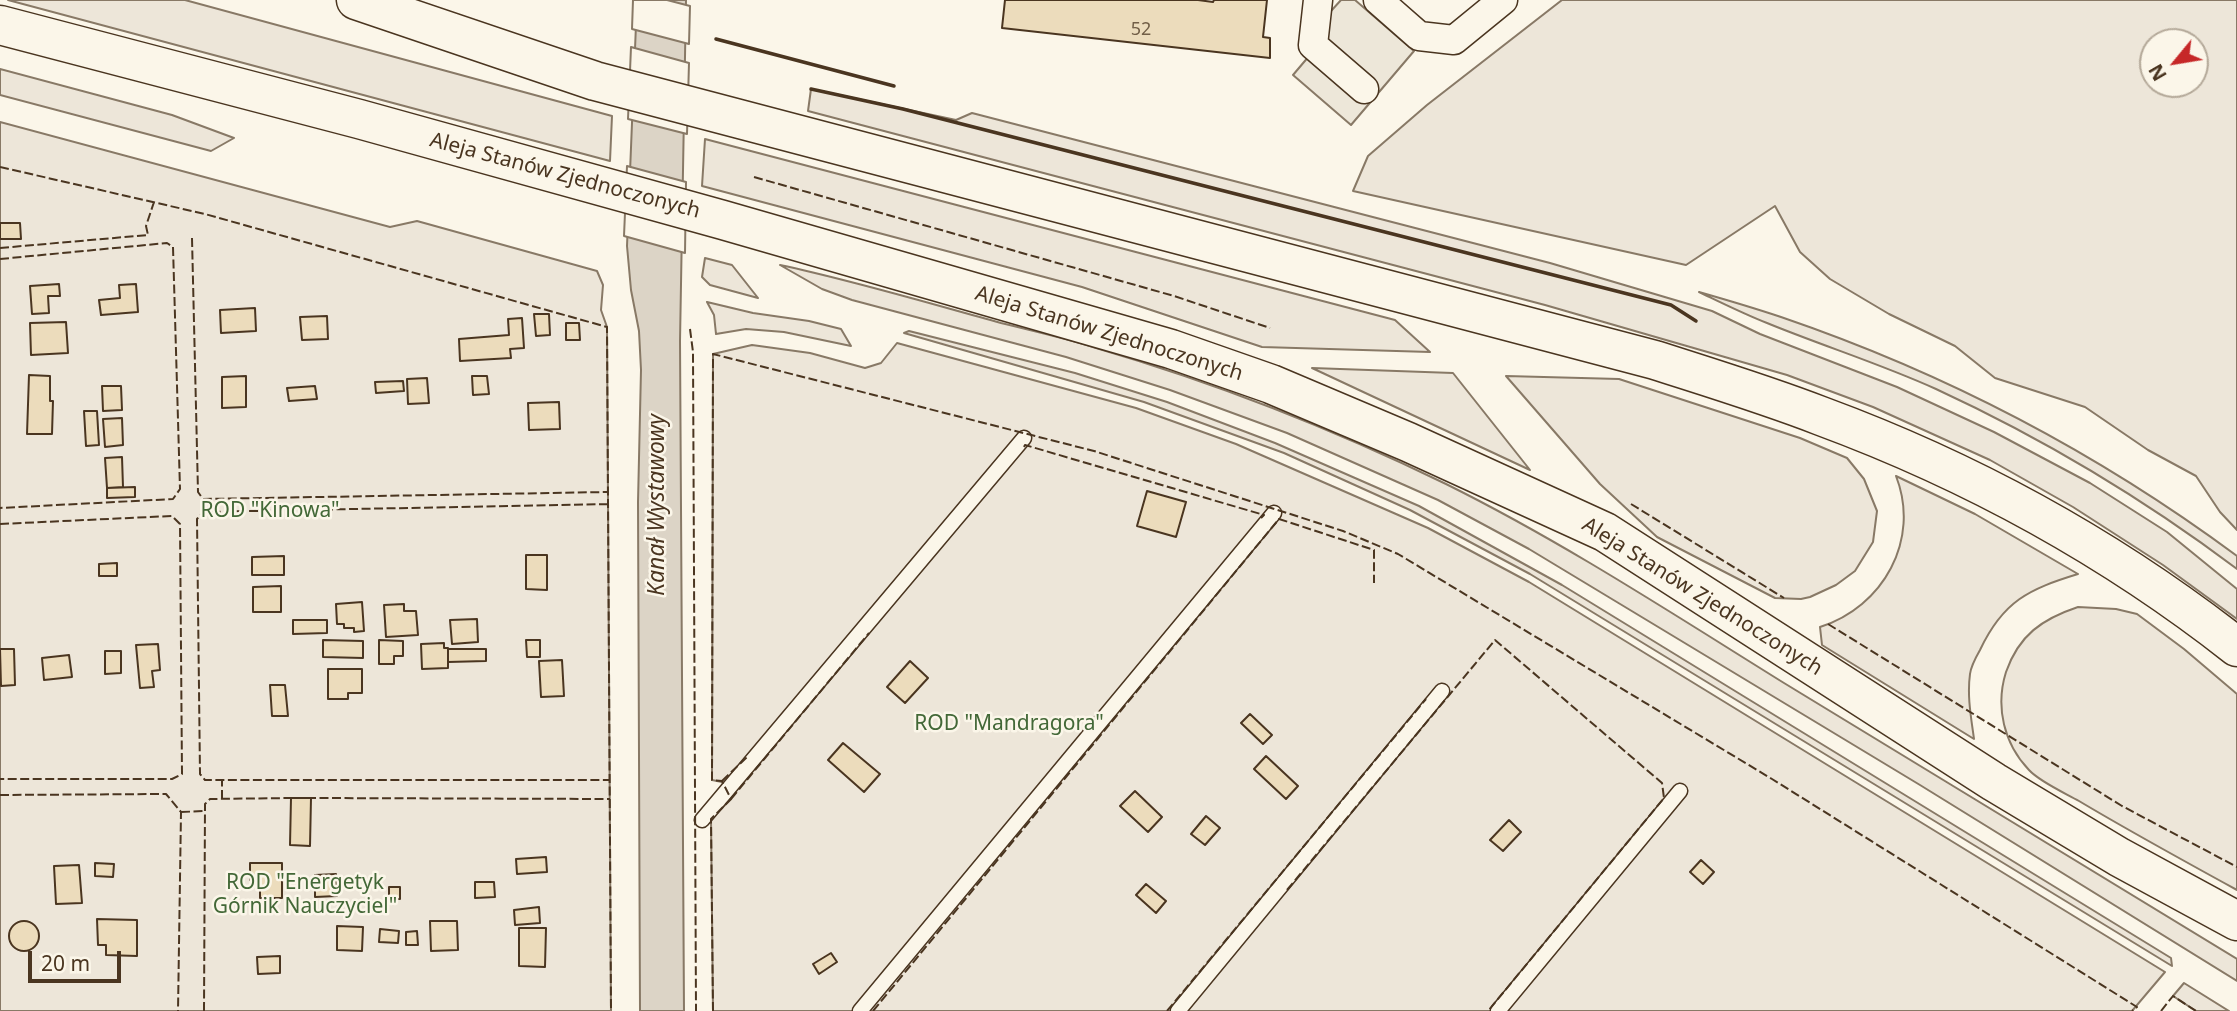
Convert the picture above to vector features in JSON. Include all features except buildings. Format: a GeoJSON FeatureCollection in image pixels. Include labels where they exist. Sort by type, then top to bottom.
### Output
{"type":"FeatureCollection","features":[{"type":"Feature","properties":{"kind":"main road"},"geometry":{"type":"LineString","coordinates":[[356,0],[595,81],[1655,360],[1810,412],[1919,456],[2057,526],[2157,587],[2237,647]]}},
{"type":"Feature","properties":{"kind":"main road","name":"Aleja Stanów Zjednoczonych"},"geometry":{"type":"LineString","coordinates":[[0,25],[359,119],[1171,348],[1321,404],[1605,532],[1994,782],[2119,857],[2237,921]]}},
{"type":"Feature","properties":{"kind":"street"},"geometry":{"type":"LineString","coordinates":[[1318,0],[1313,45],[1364,89]]}},
{"type":"Feature","properties":{"kind":"street"},"geometry":{"type":"LineString","coordinates":[[1378,0],[1419,36],[1454,40],[1503,0]]}},
{"type":"Feature","properties":{"kind":"lane"},"geometry":{"type":"LineString","coordinates":[[702,820],[1024,438]]}},
{"type":"Feature","properties":{"kind":"lane"},"geometry":{"type":"LineString","coordinates":[[860,1011],[1274,513]]}},
{"type":"Feature","properties":{"kind":"lane"},"geometry":{"type":"LineString","coordinates":[[1178,1011],[1443,691]]}},
{"type":"Feature","properties":{"kind":"lane"},"geometry":{"type":"LineString","coordinates":[[1498,1011],[1680,791]]}},
{"type":"Feature","properties":{"kind":"green space"},"geometry":{"type":"Polygon","coordinates":[[[8,0],[185,0],[612,116],[610,161],[8,0]]]}},
{"type":"Feature","properties":{"kind":"green space"},"geometry":{"type":"Polygon","coordinates":[[[1562,0],[2237,0],[2237,530],[2220,512],[2196,476],[2148,450],[2085,407],[1995,378],[1955,346],[1889,314],[1830,279],[1800,252],[1775,206],[1686,265],[1353,191],[1368,156],[1427,105],[1562,0]]]}},
{"type":"Feature","properties":{"kind":"green space"},"geometry":{"type":"Polygon","coordinates":[[[0,69],[172,115],[234,138],[211,151],[0,95],[0,69]]]}},
{"type":"Feature","properties":{"kind":"green space"},"geometry":{"type":"Polygon","coordinates":[[[811,89],[956,120],[972,113],[1550,263],[1712,311],[1760,334],[1897,387],[1994,432],[2090,483],[2167,532],[2237,589],[2237,619],[2163,565],[2073,507],[1990,460],[1873,407],[1787,375],[1545,305],[808,111],[811,89]]]}},
{"type":"Feature","properties":{"kind":"green space","name":"ROD \"Kinowa\""},"geometry":{"type":"Polygon","coordinates":[[[0,122],[390,227],[417,221],[597,271],[603,285],[601,310],[607,327],[611,1011],[0,1011],[0,122]]]}},
{"type":"Feature","properties":{"kind":"green space"},"geometry":{"type":"Polygon","coordinates":[[[705,139],[1395,320],[1430,352],[1262,347],[1082,287],[702,186],[705,139]]]}},
{"type":"Feature","properties":{"kind":"green space"},"geometry":{"type":"Polygon","coordinates":[[[705,258],[732,265],[758,298],[710,285],[702,277],[705,258]]]}},
{"type":"Feature","properties":{"kind":"green space"},"geometry":{"type":"Polygon","coordinates":[[[780,265],[1073,341],[1185,376],[1361,444],[1446,484],[1490,506],[1617,579],[2237,959],[2237,981],[1920,785],[1529,549],[1438,500],[1287,433],[1170,390],[1066,357],[852,300],[822,289],[780,265]]]}},
{"type":"Feature","properties":{"kind":"green space"},"geometry":{"type":"Polygon","coordinates":[[[1699,292],[1842,339],[1902,363],[2018,419],[2075,450],[2184,518],[2237,556],[2237,569],[2129,494],[2015,428],[1915,380],[1758,320],[1699,292]]]}},
{"type":"Feature","properties":{"kind":"green space"},"geometry":{"type":"Polygon","coordinates":[[[707,302],[841,329],[851,346],[784,332],[746,329],[716,334],[714,315],[707,302]]]}},
{"type":"Feature","properties":{"kind":"green space"},"geometry":{"type":"Polygon","coordinates":[[[909,331],[1075,373],[1167,402],[1275,443],[1419,506],[1562,585],[2171,958],[2172,966],[1530,574],[1410,510],[1284,453],[1144,402],[904,333],[909,331]]]}},
{"type":"Feature","properties":{"kind":"green space","name":"ROD \"Mandragora\""},"geometry":{"type":"Polygon","coordinates":[[[897,343],[1136,408],[1236,444],[1428,528],[1529,582],[2165,972],[2132,1011],[713,1011],[711,819],[731,799],[722,782],[712,780],[713,354],[752,345],[810,353],[865,368],[881,363],[897,343]]]}},
{"type":"Feature","properties":{"kind":"green space"},"geometry":{"type":"Polygon","coordinates":[[[1312,368],[1453,373],[1530,470],[1312,368]]]}},
{"type":"Feature","properties":{"kind":"green space"},"geometry":{"type":"Polygon","coordinates":[[[1506,376],[1619,379],[1800,438],[1847,458],[1864,479],[1877,511],[1873,542],[1855,571],[1836,585],[1801,599],[1775,598],[1657,537],[1600,484],[1506,376]]]}},
{"type":"Feature","properties":{"kind":"green space"},"geometry":{"type":"Polygon","coordinates":[[[1896,476],[1975,514],[2078,574],[2045,585],[2019,599],[2008,608],[1989,633],[1970,674],[1969,698],[1974,739],[1822,645],[1820,627],[1862,604],[1891,568],[1900,547],[1904,524],[1896,476]]]}},
{"type":"Feature","properties":{"kind":"green space"},"geometry":{"type":"Polygon","coordinates":[[[2078,607],[2116,609],[2137,614],[2237,694],[2237,890],[2046,783],[2029,770],[2013,749],[2004,724],[2001,698],[2011,659],[2033,630],[2053,617],[2078,607]]]}},
{"type":"Feature","properties":{"kind":"green space"},"geometry":{"type":"Polygon","coordinates":[[[2184,983],[2229,1011],[2196,1011],[2173,996],[2184,983]]]}},
{"type":"Feature","properties":{"kind":"shaded area"},"geometry":{"type":"Polygon","coordinates":[[[1341,0],[1355,0],[1414,51],[1351,125],[1293,75],[1326,36],[1331,11],[1341,0]]]}},
{"type":"Feature","properties":{"kind":"water","name":"Kanał Wystawowy"},"geometry":{"type":"Polygon","coordinates":[[[637,0],[686,0],[680,341],[684,1011],[640,1011],[638,502],[641,370],[639,331],[631,290],[627,246],[637,0]]]}},
{"type":"Feature","properties":{"kind":"pier"},"geometry":{"type":"Polygon","coordinates":[[[633,0],[667,0],[690,6],[689,44],[632,29],[633,0]]]}},
{"type":"Feature","properties":{"kind":"pier"},"geometry":{"type":"Polygon","coordinates":[[[631,47],[689,63],[687,134],[628,119],[631,47]]]}},
{"type":"Feature","properties":{"kind":"pier"},"geometry":{"type":"Polygon","coordinates":[[[627,166],[686,182],[685,253],[624,236],[627,166]]]}},
{"type":"Feature","properties":{"kind":"fence"},"geometry":{"type":"LineString","coordinates":[[0,167],[205,214],[607,327],[611,1011]]}},
{"type":"Feature","properties":{"kind":"fence"},"geometry":{"type":"LineString","coordinates":[[754,177],[1174,296],[1270,328]]}},
{"type":"Feature","properties":{"kind":"fence"},"geometry":{"type":"LineString","coordinates":[[0,248],[148,235],[146,226],[154,202]]}},
{"type":"Feature","properties":{"kind":"fence"},"geometry":{"type":"LineString","coordinates":[[192,238],[198,492],[203,499],[608,492]]}},
{"type":"Feature","properties":{"kind":"fence"},"geometry":{"type":"LineString","coordinates":[[0,259],[167,243],[173,247],[180,489],[173,499],[0,508]]}},
{"type":"Feature","properties":{"kind":"fence"},"geometry":{"type":"LineString","coordinates":[[690,329],[693,352],[696,1011]]}},
{"type":"Feature","properties":{"kind":"fence"},"geometry":{"type":"LineString","coordinates":[[713,1011],[711,819],[731,799],[722,781],[712,780],[713,354],[1094,451],[1343,531],[1398,554],[1772,779],[2137,1007],[2132,1011]]}},
{"type":"Feature","properties":{"kind":"fence"},"geometry":{"type":"LineString","coordinates":[[1024,447],[1025,445],[1264,515],[1261,518]]}},
{"type":"Feature","properties":{"kind":"fence"},"geometry":{"type":"LineString","coordinates":[[608,504],[203,512],[197,519],[200,774],[205,780],[610,780]]}},
{"type":"Feature","properties":{"kind":"fence"},"geometry":{"type":"LineString","coordinates":[[1631,504],[1784,598]]}},
{"type":"Feature","properties":{"kind":"fence"},"geometry":{"type":"LineString","coordinates":[[0,524],[172,516],[180,524],[182,774],[172,779],[0,779]]}},
{"type":"Feature","properties":{"kind":"fence"},"geometry":{"type":"LineString","coordinates":[[873,1011],[1279,519],[1374,550],[1374,583]]}},
{"type":"Feature","properties":{"kind":"fence"},"geometry":{"type":"LineString","coordinates":[[1828,624],[2122,806],[2237,867]]}},
{"type":"Feature","properties":{"kind":"fence"},"geometry":{"type":"LineString","coordinates":[[731,799],[869,633]]}},
{"type":"Feature","properties":{"kind":"fence"},"geometry":{"type":"LineString","coordinates":[[1287,890],[1495,640],[1662,783],[1664,798],[1488,1011]]}},
{"type":"Feature","properties":{"kind":"fence"},"geometry":{"type":"LineString","coordinates":[[1167,1011],[1426,699]]}},
{"type":"Feature","properties":{"kind":"fence"},"geometry":{"type":"LineString","coordinates":[[722,781],[747,757]]}},
{"type":"Feature","properties":{"kind":"fence"},"geometry":{"type":"LineString","coordinates":[[222,780],[222,799]]}},
{"type":"Feature","properties":{"kind":"fence"},"geometry":{"type":"LineString","coordinates":[[0,795],[166,794],[181,812],[178,1011]]}},
{"type":"Feature","properties":{"kind":"fence"},"geometry":{"type":"LineString","coordinates":[[204,1011],[205,804],[210,799],[293,798]]}},
{"type":"Feature","properties":{"kind":"fence"},"geometry":{"type":"LineString","coordinates":[[307,798],[610,799]]}},
{"type":"Feature","properties":{"kind":"fence"},"geometry":{"type":"LineString","coordinates":[[181,812],[205,811]]}},
{"type":"Feature","properties":{"kind":"fence"},"geometry":{"type":"LineString","coordinates":[[2161,1011],[2173,996],[2196,1011]]}},
{"type":"Feature","properties":{"kind":"wall"},"geometry":{"type":"LineString","coordinates":[[716,39],[894,86]]}},
{"type":"Feature","properties":{"kind":"wall"},"geometry":{"type":"LineString","coordinates":[[811,89],[903,109],[1671,305],[1696,321]]}},
{"type":"Feature","properties":{"kind":"park label","name":"ROD \"Energetyk Górnik Nauczyciel\""},"geometry":{"type":"Point","coordinates":[305,895]}}]}
